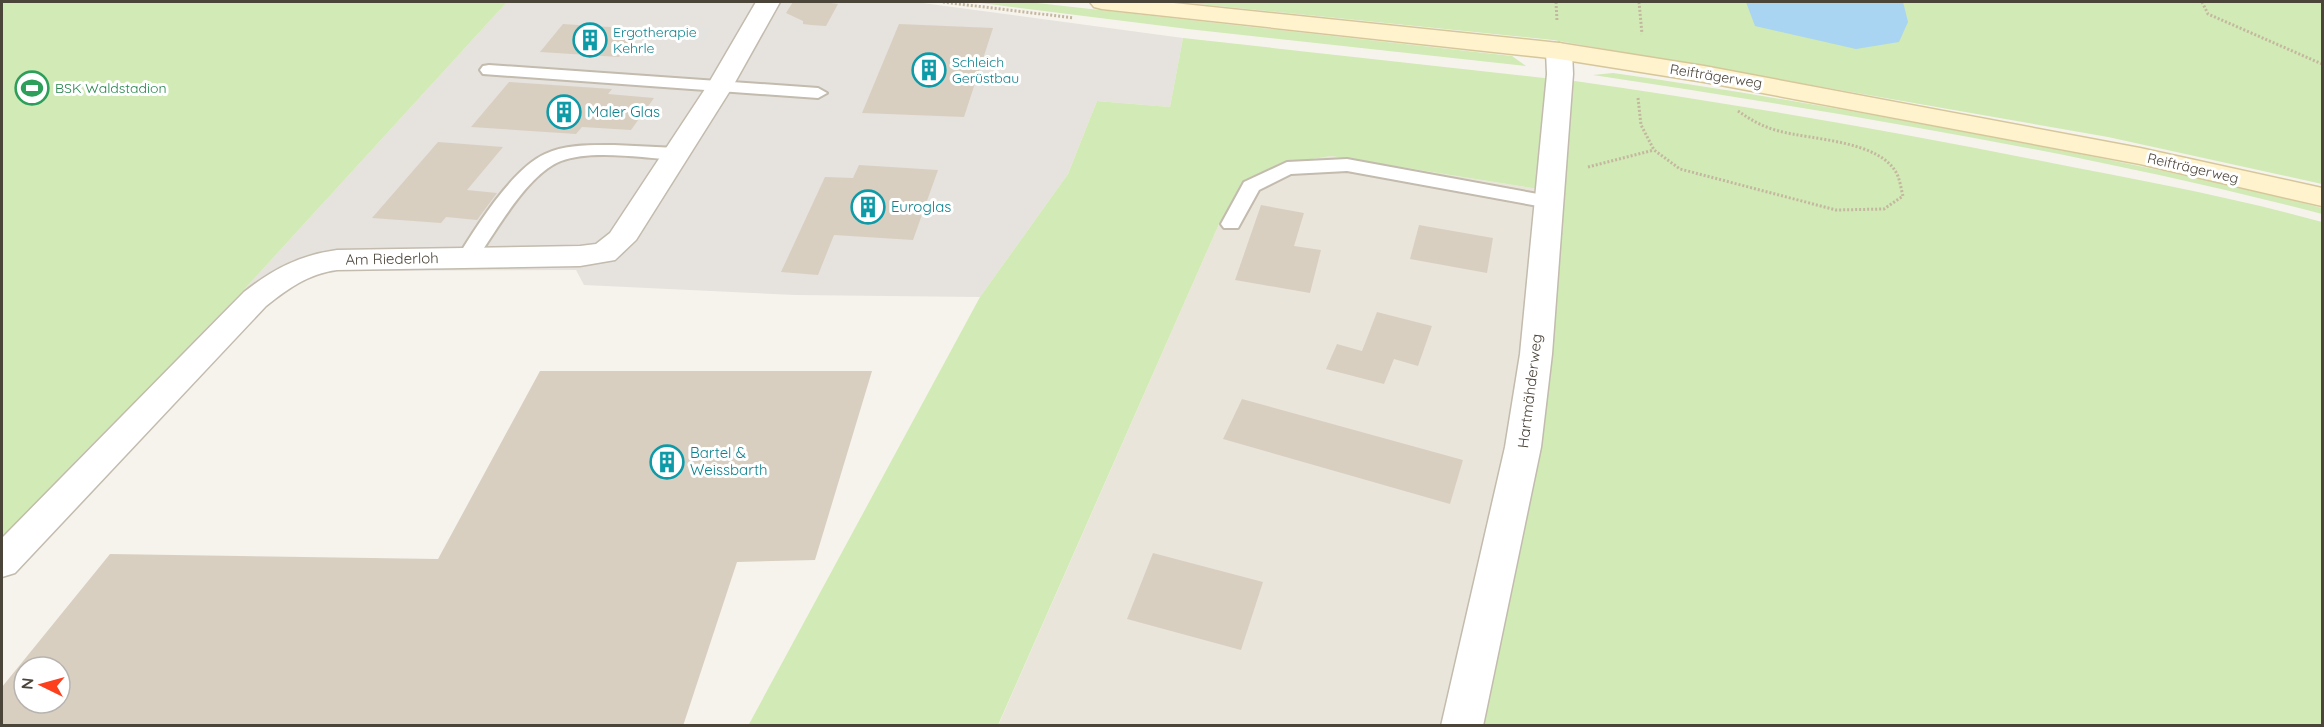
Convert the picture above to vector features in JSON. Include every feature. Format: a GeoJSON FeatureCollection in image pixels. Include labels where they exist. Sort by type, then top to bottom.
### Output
{"type":"FeatureCollection","features":[{"type":"Feature","properties":{"kind":"street","name":"Am Riederloh"},"geometry":{"type":"LineString","coordinates":[[2,562],[255,299],[299,268],[322,261],[580,256],[604,253],[621,240],[720,86],[768,2]]}},
{"type":"Feature","properties":{"kind":"street","name":"Reifträgerweg"},"geometry":{"type":"LineString","coordinates":[[1102,2],[1559,51],[1815,93],[2140,156],[2322,197]]}},
{"type":"Feature","properties":{"kind":"street","name":"Hartmähderweg"},"geometry":{"type":"LineString","coordinates":[[1462,726],[1523,447],[1536,354],[1560,74],[1559,51]]}},
{"type":"Feature","properties":{"kind":"lane"},"geometry":{"type":"LineString","coordinates":[[489,70],[818,93]]}},
{"type":"Feature","properties":{"kind":"lane"},"geometry":{"type":"LineString","coordinates":[[467,258],[529,175],[552,158],[572,152],[676,154]]}},
{"type":"Feature","properties":{"kind":"lane"},"geometry":{"type":"LineString","coordinates":[[1231,224],[1251,186],[1287,168],[1347,165],[1549,190]]}},
{"type":"Feature","properties":{"kind":"path"},"geometry":{"type":"LineString","coordinates":[[1639,2],[1643,41]]}},
{"type":"Feature","properties":{"kind":"path"},"geometry":{"type":"LineString","coordinates":[[2202,2],[2208,14],[2322,64]]}},
{"type":"Feature","properties":{"kind":"path"},"geometry":{"type":"LineString","coordinates":[[1638,98],[1641,125],[1654,150],[1680,169],[1836,210],[1884,209],[1903,196],[1902,179],[1889,162],[1856,146],[1771,128],[1745,118],[1733,105]]}},
{"type":"Feature","properties":{"kind":"path"},"geometry":{"type":"LineString","coordinates":[[1549,190],[1654,150]]}},
{"type":"Feature","properties":{"kind":"shaded area"},"geometry":{"type":"Polygon","coordinates":[[[507,2],[915,2],[1183,38],[1170,107],[1097,101],[1068,174],[980,297],[795,295],[584,285],[576,270],[322,271],[294,280],[272,299],[240,294],[507,2]]]}},
{"type":"Feature","properties":{"kind":"shaded area"},"geometry":{"type":"Polygon","coordinates":[[[654,25],[713,28],[703,42],[644,39],[654,25]]]}},
{"type":"Feature","properties":{"kind":"shaded area"},"geometry":{"type":"Polygon","coordinates":[[[1331,156],[1538,189],[1511,440],[1445,725],[998,726],[1219,224],[1242,185],[1287,163],[1331,156]]]}},
{"type":"Feature","properties":{"kind":"green space"},"geometry":{"type":"Polygon","coordinates":[[[2,2],[507,2],[240,294],[2,543],[2,2]]]}},
{"type":"Feature","properties":{"kind":"green space"},"geometry":{"type":"Polygon","coordinates":[[[973,2],[1028,2],[1512,56],[1526,66],[1188,29],[973,2]]]}},
{"type":"Feature","properties":{"kind":"green space"},"geometry":{"type":"Polygon","coordinates":[[[1179,2],[2322,2],[2322,184],[2108,137],[1553,40],[1179,2]]]}},
{"type":"Feature","properties":{"kind":"green space"},"geometry":{"type":"Polygon","coordinates":[[[1183,38],[1553,79],[1538,189],[1331,156],[1287,163],[1242,185],[1219,224],[998,725],[748,726],[980,297],[1068,174],[1097,101],[1170,107],[1183,38]]]}},
{"type":"Feature","properties":{"kind":"green space"},"geometry":{"type":"Polygon","coordinates":[[[1613,73],[1824,106],[2070,152],[2286,199],[2322,208],[2322,214],[2142,171],[1959,135],[1593,75],[1613,73]]]}},
{"type":"Feature","properties":{"kind":"green space"},"geometry":{"type":"Polygon","coordinates":[[[1568,80],[1928,139],[2185,189],[2322,222],[2322,725],[1480,726],[1568,80]]]}},
{"type":"Feature","properties":{"kind":"water"},"geometry":{"type":"Polygon","coordinates":[[[1746,2],[1903,2],[1908,22],[1899,42],[1856,49],[1755,26],[1746,2]]]}},
{"type":"Feature","properties":{"kind":"building"},"geometry":{"type":"Polygon","coordinates":[[[793,2],[838,4],[826,26],[803,24],[803,21],[786,13],[793,2]]]}},
{"type":"Feature","properties":{"kind":"building","name":"Ergotherapie Kehrle"},"geometry":{"type":"Polygon","coordinates":[[[563,24],[640,29],[619,57],[540,52],[563,24]]]}},
{"type":"Feature","properties":{"kind":"building","name":"Schleich Gerüstbau"},"geometry":{"type":"Polygon","coordinates":[[[899,24],[993,28],[964,117],[862,113],[899,24]]]}},
{"type":"Feature","properties":{"kind":"building","name":"Maler Glas"},"geometry":{"type":"Polygon","coordinates":[[[509,82],[612,89],[608,94],[654,98],[631,130],[582,127],[576,134],[471,127],[509,82]]]}},
{"type":"Feature","properties":{"kind":"building"},"geometry":{"type":"Polygon","coordinates":[[[438,142],[503,147],[467,190],[497,193],[477,220],[446,217],[441,223],[372,218],[438,142]]]}},
{"type":"Feature","properties":{"kind":"building","name":"Euroglas"},"geometry":{"type":"Polygon","coordinates":[[[859,165],[938,170],[913,240],[834,235],[818,275],[781,272],[825,177],[853,178],[859,165]]]}},
{"type":"Feature","properties":{"kind":"building"},"geometry":{"type":"Polygon","coordinates":[[[1261,205],[1304,213],[1294,246],[1321,250],[1310,293],[1235,280],[1261,205]]]}},
{"type":"Feature","properties":{"kind":"building"},"geometry":{"type":"Polygon","coordinates":[[[1419,225],[1493,238],[1487,273],[1410,259],[1419,225]]]}},
{"type":"Feature","properties":{"kind":"building"},"geometry":{"type":"Polygon","coordinates":[[[1377,312],[1432,326],[1418,366],[1394,359],[1384,384],[1326,369],[1337,344],[1362,351],[1377,312]]]}},
{"type":"Feature","properties":{"kind":"building","name":"Bartel & Weissbarth"},"geometry":{"type":"Polygon","coordinates":[[[540,371],[872,371],[815,560],[737,562],[683,726],[2,726],[2,687],[12,675],[12,715],[72,715],[72,655],[28,655],[110,554],[438,559],[540,371]]]}},
{"type":"Feature","properties":{"kind":"building"},"geometry":{"type":"Polygon","coordinates":[[[1242,399],[1463,460],[1450,504],[1223,439],[1242,399]]]}},
{"type":"Feature","properties":{"kind":"building"},"geometry":{"type":"Polygon","coordinates":[[[1153,553],[1263,582],[1241,650],[1127,619],[1153,553]]]}},
{"type":"Feature","properties":{"kind":"place","name":"Ergotherapie Kehrle"},"geometry":{"type":"Point","coordinates":[590,40]}},
{"type":"Feature","properties":{"kind":"place","name":"Schleich Gerüstbau"},"geometry":{"type":"Point","coordinates":[929,70]}},
{"type":"Feature","properties":{"kind":"place","name":"BSK Waldstadion"},"geometry":{"type":"Point","coordinates":[32,88]}},
{"type":"Feature","properties":{"kind":"place","name":"Maler Glas"},"geometry":{"type":"Point","coordinates":[564,112]}},
{"type":"Feature","properties":{"kind":"place","name":"Euroglas"},"geometry":{"type":"Point","coordinates":[868,207]}},
{"type":"Feature","properties":{"kind":"place","name":"Bartel & Weissbarth"},"geometry":{"type":"Point","coordinates":[667,462]}}]}
